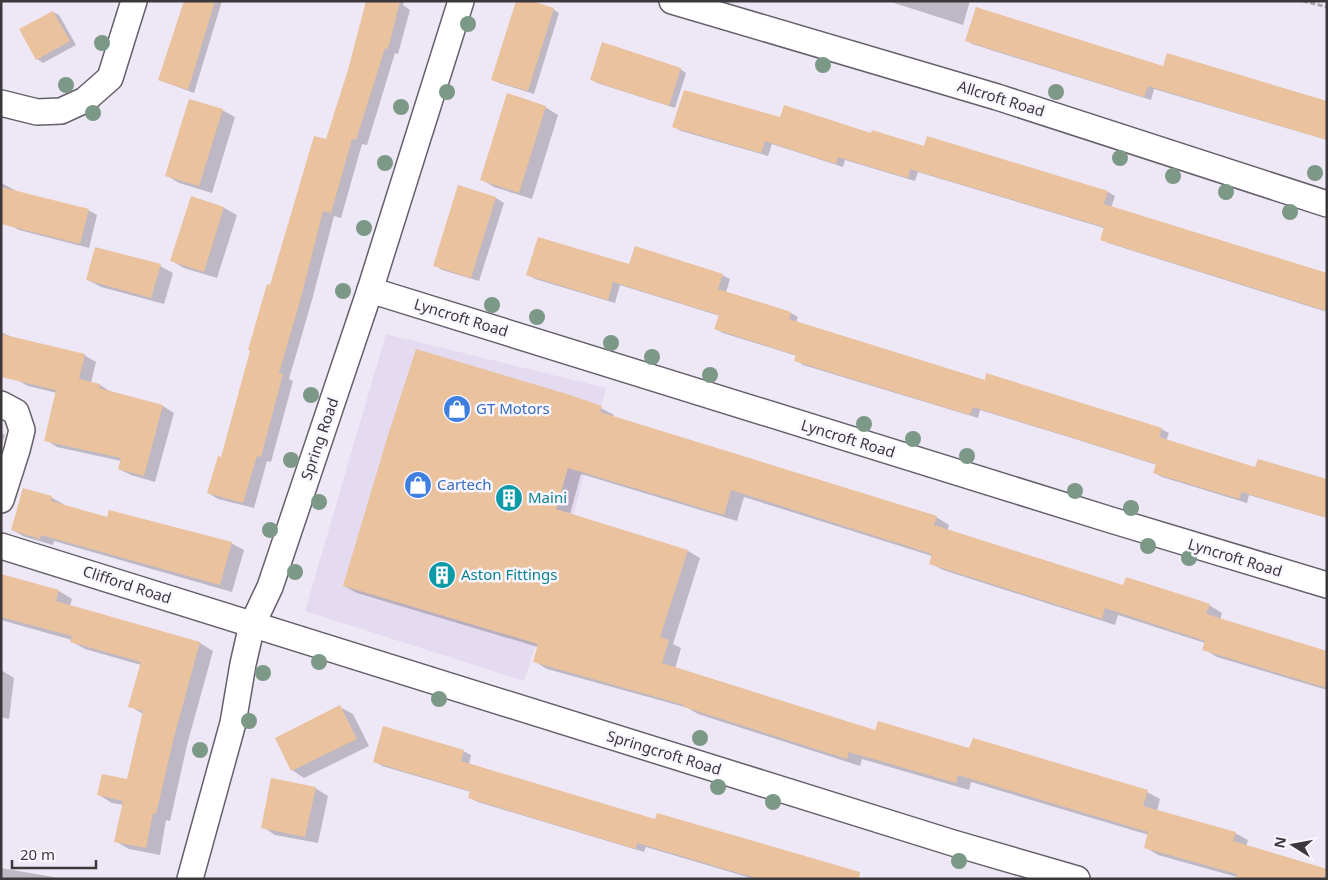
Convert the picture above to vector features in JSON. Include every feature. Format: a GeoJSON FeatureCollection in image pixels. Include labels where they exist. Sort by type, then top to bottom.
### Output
{"type":"FeatureCollection","features":[{"type":"Feature","properties":{"kind":"street"},"geometry":{"type":"LineString","coordinates":[[1,103],[37,112],[61,111],[85,100],[110,78],[134,1]]}},
{"type":"Feature","properties":{"kind":"street","name":"Spring Road"},"geometry":{"type":"LineString","coordinates":[[190,879],[233,723],[252,625],[270,587],[370,290],[461,1]]}},
{"type":"Feature","properties":{"kind":"street","name":"Allcroft Road"},"geometry":{"type":"LineString","coordinates":[[672,1],[997,97],[1327,204]]}},
{"type":"Feature","properties":{"kind":"street","name":"Lyncroft Road"},"geometry":{"type":"LineString","coordinates":[[370,290],[1111,520],[1327,585]]}},
{"type":"Feature","properties":{"kind":"street"},"geometry":{"type":"LineString","coordinates":[[1,404],[16,412],[22,430],[1,500]]}},
{"type":"Feature","properties":{"kind":"street","name":"Clifford Road"},"geometry":{"type":"LineString","coordinates":[[1,546],[252,625]]}},
{"type":"Feature","properties":{"kind":"street","name":"Springcroft Road"},"geometry":{"type":"LineString","coordinates":[[252,625],[943,840],[1077,879]]}},
{"type":"Feature","properties":{"kind":"path"},"geometry":{"type":"LineString","coordinates":[[1304,1],[1327,8]]}},
{"type":"Feature","properties":{"kind":"shaded area"},"geometry":{"type":"Polygon","coordinates":[[[386,334],[606,388],[549,605],[524,681],[305,611],[386,334]]]}},
{"type":"Feature","properties":{"kind":"building"},"geometry":{"type":"Polygon","coordinates":[[[184,1],[215,1],[188,90],[158,80],[184,1]]]}},
{"type":"Feature","properties":{"kind":"building"},"geometry":{"type":"Polygon","coordinates":[[[366,1],[400,1],[388,49],[385,48],[356,140],[352,139],[331,213],[323,211],[279,373],[283,374],[261,457],[257,456],[243,503],[207,493],[218,456],[221,457],[267,284],[270,285],[314,136],[326,139],[348,70],[366,1]]]}},
{"type":"Feature","properties":{"kind":"building"},"geometry":{"type":"Polygon","coordinates":[[[516,1],[532,1],[554,8],[528,91],[491,80],[516,1]]]}},
{"type":"Feature","properties":{"kind":"building"},"geometry":{"type":"Polygon","coordinates":[[[976,7],[1163,66],[1167,53],[1327,101],[1327,140],[1148,86],[1144,97],[965,41],[976,7]]]}},
{"type":"Feature","properties":{"kind":"building"},"geometry":{"type":"Polygon","coordinates":[[[53,11],[70,41],[36,60],[19,29],[53,11]]]}},
{"type":"Feature","properties":{"kind":"building"},"geometry":{"type":"Polygon","coordinates":[[[602,42],[681,68],[669,106],[590,80],[602,42]]]}},
{"type":"Feature","properties":{"kind":"building"},"geometry":{"type":"Polygon","coordinates":[[[684,90],[780,117],[784,105],[871,133],[872,130],[924,146],[927,136],[1108,191],[1104,204],[1327,273],[1327,311],[1100,240],[1104,227],[910,169],[908,178],[838,157],[836,164],[765,141],[761,153],[672,127],[684,90]]]}},
{"type":"Feature","properties":{"kind":"building"},"geometry":{"type":"Polygon","coordinates":[[[507,93],[546,106],[519,193],[480,180],[507,93]]]}},
{"type":"Feature","properties":{"kind":"building"},"geometry":{"type":"Polygon","coordinates":[[[189,99],[223,109],[199,186],[165,176],[189,99]]]}},
{"type":"Feature","properties":{"kind":"building"},"geometry":{"type":"Polygon","coordinates":[[[458,185],[496,197],[471,278],[433,266],[458,185]]]}},
{"type":"Feature","properties":{"kind":"building"},"geometry":{"type":"Polygon","coordinates":[[[1,187],[89,209],[80,244],[1,224],[1,187]]]}},
{"type":"Feature","properties":{"kind":"building"},"geometry":{"type":"Polygon","coordinates":[[[191,196],[224,207],[204,272],[170,261],[191,196]]]}},
{"type":"Feature","properties":{"kind":"building"},"geometry":{"type":"Polygon","coordinates":[[[538,237],[629,264],[635,246],[723,274],[718,289],[791,312],[789,319],[985,380],[986,373],[1162,428],[1159,437],[1255,467],[1258,459],[1327,479],[1327,518],[1242,492],[1239,499],[1153,473],[1156,464],[1064,435],[973,407],[970,415],[794,361],[796,355],[714,329],[719,315],[613,282],[608,300],[526,275],[538,237]]]}},
{"type":"Feature","properties":{"kind":"building"},"geometry":{"type":"Polygon","coordinates":[[[95,247],[161,264],[151,298],[86,280],[95,247]]]}},
{"type":"Feature","properties":{"kind":"building"},"geometry":{"type":"Polygon","coordinates":[[[1,334],[85,354],[79,379],[100,384],[99,388],[163,405],[144,476],[118,469],[121,458],[44,441],[56,390],[1,377],[1,334]]]}},
{"type":"Feature","properties":{"kind":"building"},"geometry":{"type":"Polygon","coordinates":[[[416,349],[567,394],[602,406],[600,412],[937,516],[934,525],[1123,585],[1126,577],[1189,597],[1210,604],[1206,614],[1327,651],[1327,688],[1202,650],[1205,641],[1105,608],[1102,619],[929,564],[932,554],[731,490],[724,515],[568,468],[556,509],[688,550],[660,637],[669,640],[662,663],[875,730],[878,721],[969,748],[973,738],[1148,790],[1143,806],[1236,832],[1233,841],[1327,869],[1327,879],[1235,879],[1237,874],[1144,848],[1148,832],[958,775],[956,783],[849,752],[847,759],[684,707],[684,705],[533,662],[538,644],[343,586],[416,349]]]}},
{"type":"Feature","properties":{"kind":"building"},"geometry":{"type":"Polygon","coordinates":[[[23,488],[52,496],[51,501],[107,517],[109,510],[232,542],[220,585],[41,535],[40,539],[11,530],[23,488]]]}},
{"type":"Feature","properties":{"kind":"building"},"geometry":{"type":"Polygon","coordinates":[[[1,574],[59,590],[56,601],[200,642],[174,737],[156,814],[153,813],[146,848],[114,842],[123,801],[97,795],[102,774],[127,779],[143,711],[128,707],[141,662],[70,642],[72,636],[1,617],[1,574]]]}},
{"type":"Feature","properties":{"kind":"building"},"geometry":{"type":"Polygon","coordinates":[[[340,705],[357,739],[291,771],[275,738],[340,705]]]}},
{"type":"Feature","properties":{"kind":"building"},"geometry":{"type":"Polygon","coordinates":[[[383,726],[464,750],[461,761],[655,819],[657,813],[860,872],[859,879],[759,879],[637,843],[636,849],[468,798],[470,791],[373,762],[383,726]]]}},
{"type":"Feature","properties":{"kind":"building"},"geometry":{"type":"Polygon","coordinates":[[[271,778],[316,787],[305,837],[261,828],[271,778]]]}},
{"type":"Feature","properties":{"kind":"place","name":"GT Motors"},"geometry":{"type":"Point","coordinates":[457,409]}},
{"type":"Feature","properties":{"kind":"place","name":"Cartech"},"geometry":{"type":"Point","coordinates":[418,485]}},
{"type":"Feature","properties":{"kind":"place","name":"Maini"},"geometry":{"type":"Point","coordinates":[509,498]}},
{"type":"Feature","properties":{"kind":"place","name":"Aston Fittings"},"geometry":{"type":"Point","coordinates":[442,575]}}]}
